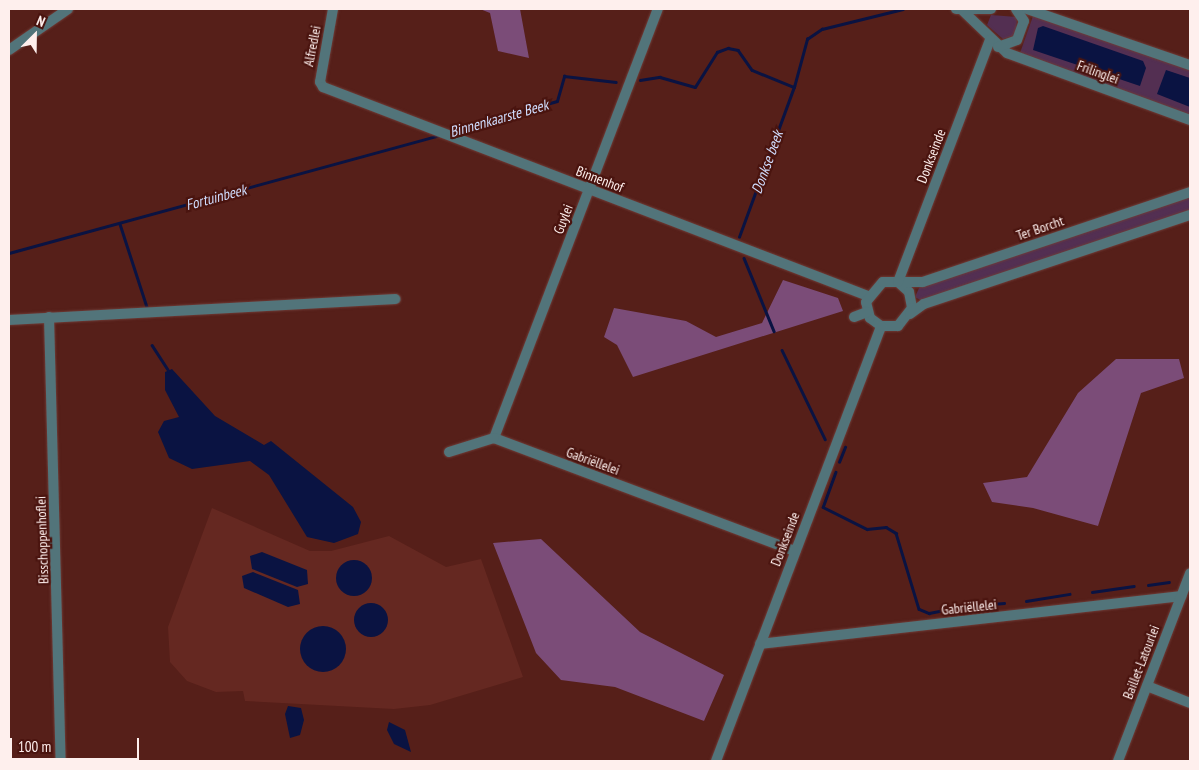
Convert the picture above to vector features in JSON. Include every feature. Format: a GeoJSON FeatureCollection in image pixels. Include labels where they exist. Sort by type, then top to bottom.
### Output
{"type":"FeatureCollection","features":[{"type":"Feature","properties":{"kind":"street"},"geometry":{"type":"LineString","coordinates":[[9,50],[68,9]]}},
{"type":"Feature","properties":{"kind":"street","name":"Alfredlei"},"geometry":{"type":"LineString","coordinates":[[323,87],[320,82],[333,9]]}},
{"type":"Feature","properties":{"kind":"street","name":"Guylei"},"geometry":{"type":"LineString","coordinates":[[494,438],[658,9]]}},
{"type":"Feature","properties":{"kind":"street","name":"Frilinglei"},"geometry":{"type":"LineString","coordinates":[[959,10],[991,9]]}},
{"type":"Feature","properties":{"kind":"street"},"geometry":{"type":"LineString","coordinates":[[994,44],[1017,40],[1024,20],[1016,9]]}},
{"type":"Feature","properties":{"kind":"street"},"geometry":{"type":"LineString","coordinates":[[1027,9],[1190,65]]}},
{"type":"Feature","properties":{"kind":"street","name":"Frilinglei"},"geometry":{"type":"LineString","coordinates":[[959,10],[994,44],[1019,59],[1190,120]]}},
{"type":"Feature","properties":{"kind":"street","name":"Donkseinde"},"geometry":{"type":"LineString","coordinates":[[898,282],[994,44]]}},
{"type":"Feature","properties":{"kind":"street","name":"Binnenhof"},"geometry":{"type":"LineString","coordinates":[[323,87],[868,296]]}},
{"type":"Feature","properties":{"kind":"street","name":"Ter Borcht"},"geometry":{"type":"LineString","coordinates":[[898,282],[923,282],[1190,192]]}},
{"type":"Feature","properties":{"kind":"street"},"geometry":{"type":"LineString","coordinates":[[910,314],[912,298],[898,282],[878,284],[868,296],[867,312],[881,326],[898,326],[924,304],[1190,215]]}},
{"type":"Feature","properties":{"kind":"street"},"geometry":{"type":"LineString","coordinates":[[9,320],[395,299]]}},
{"type":"Feature","properties":{"kind":"street"},"geometry":{"type":"LineString","coordinates":[[854,317],[867,312]]}},
{"type":"Feature","properties":{"kind":"street","name":"Bisschoppenhoflei"},"geometry":{"type":"LineString","coordinates":[[49,317],[61,761]]}},
{"type":"Feature","properties":{"kind":"street","name":"Donkseinde"},"geometry":{"type":"LineString","coordinates":[[716,761],[881,326]]}},
{"type":"Feature","properties":{"kind":"street"},"geometry":{"type":"LineString","coordinates":[[449,452],[494,438]]}},
{"type":"Feature","properties":{"kind":"street","name":"Gabriëllelei"},"geometry":{"type":"LineString","coordinates":[[494,438],[795,550]]}},
{"type":"Feature","properties":{"kind":"street","name":"Baillet-Latourlei"},"geometry":{"type":"LineString","coordinates":[[1118,761],[1190,573]]}},
{"type":"Feature","properties":{"kind":"street","name":"Gabriëllelei"},"geometry":{"type":"LineString","coordinates":[[760,644],[1181,596]]}},
{"type":"Feature","properties":{"kind":"street"},"geometry":{"type":"LineString","coordinates":[[1146,686],[1190,703]]}},
{"type":"Feature","properties":{"kind":"shaded area"},"geometry":{"type":"Polygon","coordinates":[[[480,9],[520,9],[529,58],[498,51],[490,13],[480,9]]]}},
{"type":"Feature","properties":{"kind":"shaded area"},"geometry":{"type":"Polygon","coordinates":[[[991,15],[1017,17],[1016,35],[1003,39],[987,25],[991,15]]]}},
{"type":"Feature","properties":{"kind":"shaded area"},"geometry":{"type":"Polygon","coordinates":[[[1033,16],[1190,69],[1190,116],[1020,53],[1033,16]]]}},
{"type":"Feature","properties":{"kind":"shaded area"},"geometry":{"type":"Polygon","coordinates":[[[1043,26],[1143,61],[1146,68],[1140,86],[1033,50],[1038,28],[1043,26]]]}},
{"type":"Feature","properties":{"kind":"shaded area"},"geometry":{"type":"Polygon","coordinates":[[[1166,70],[1190,78],[1190,107],[1157,94],[1166,70]]]}},
{"type":"Feature","properties":{"kind":"shaded area"},"geometry":{"type":"Polygon","coordinates":[[[1190,196],[1190,212],[922,301],[915,297],[920,286],[1190,196]]]}},
{"type":"Feature","properties":{"kind":"shaded area"},"geometry":{"type":"Polygon","coordinates":[[[783,280],[838,298],[843,311],[633,377],[617,345],[604,337],[614,308],[686,321],[716,337],[762,323],[783,280]]]}},
{"type":"Feature","properties":{"kind":"shaded area"},"geometry":{"type":"Polygon","coordinates":[[[1116,359],[1179,359],[1184,378],[1141,393],[1098,526],[1033,508],[992,502],[983,483],[1027,477],[1078,393],[1116,359]]]}},
{"type":"Feature","properties":{"kind":"shaded area"},"geometry":{"type":"Polygon","coordinates":[[[172,369],[215,416],[264,445],[271,441],[353,507],[361,522],[358,534],[334,543],[307,537],[269,475],[250,461],[192,469],[169,458],[158,432],[164,421],[179,417],[165,390],[165,372],[172,369]]]}},
{"type":"Feature","properties":{"kind":"shaded area"},"geometry":{"type":"Polygon","coordinates":[[[212,508],[310,551],[331,551],[389,536],[446,567],[481,559],[523,677],[430,705],[394,709],[245,701],[243,691],[216,692],[187,681],[170,662],[168,627],[212,508]]]}},
{"type":"Feature","properties":{"kind":"shaded area"},"geometry":{"type":"Polygon","coordinates":[[[541,539],[640,632],[724,675],[704,721],[615,687],[561,680],[536,653],[493,543],[541,539]]]}},
{"type":"Feature","properties":{"kind":"shaded area"},"geometry":{"type":"Polygon","coordinates":[[[262,552],[307,570],[308,584],[297,587],[252,569],[250,556],[262,552]]]}},
{"type":"Feature","properties":{"kind":"shaded area"},"geometry":{"type":"Polygon","coordinates":[[[354,560],[366,566],[372,578],[366,590],[354,596],[342,590],[336,578],[342,566],[354,560]]]}},
{"type":"Feature","properties":{"kind":"shaded area"},"geometry":{"type":"Polygon","coordinates":[[[253,572],[298,590],[300,604],[288,607],[244,588],[242,576],[253,572]]]}},
{"type":"Feature","properties":{"kind":"shaded area"},"geometry":{"type":"Polygon","coordinates":[[[371,603],[378,604],[383,608],[387,613],[387,627],[383,632],[378,636],[371,637],[364,636],[359,632],[355,627],[354,620],[355,613],[359,608],[364,604],[371,603]]]}},
{"type":"Feature","properties":{"kind":"shaded area"},"geometry":{"type":"Polygon","coordinates":[[[319,626],[327,626],[336,630],[342,636],[346,649],[342,662],[336,668],[327,672],[319,672],[310,668],[304,662],[300,653],[300,645],[304,636],[310,630],[319,626]]]}},
{"type":"Feature","properties":{"kind":"shaded area"},"geometry":{"type":"Polygon","coordinates":[[[288,706],[301,708],[304,720],[300,735],[290,738],[285,714],[288,706]]]}},
{"type":"Feature","properties":{"kind":"shaded area"},"geometry":{"type":"Polygon","coordinates":[[[389,722],[405,730],[411,752],[394,744],[387,730],[389,722]]]}},
{"type":"Feature","properties":{"kind":"waterway","name":"Binnenkaarste Beek"},"geometry":{"type":"LineString","coordinates":[[640,80],[660,77],[695,87],[717,52],[728,48],[738,50],[752,70],[794,87],[807,39],[822,29],[903,9]]}},
{"type":"Feature","properties":{"kind":"waterway","name":"Binnenkaarste Beek"},"geometry":{"type":"LineString","coordinates":[[449,132],[557,101],[564,76],[616,82]]}},
{"type":"Feature","properties":{"kind":"waterway","name":"Donkse beek"},"geometry":{"type":"LineString","coordinates":[[739,237],[794,87]]}},
{"type":"Feature","properties":{"kind":"waterway","name":"Fortuinbeek"},"geometry":{"type":"LineString","coordinates":[[9,253],[439,135]]}},
{"type":"Feature","properties":{"kind":"waterway"},"geometry":{"type":"LineString","coordinates":[[120,224],[147,307]]}},
{"type":"Feature","properties":{"kind":"waterway","name":"Donkse beek"},"geometry":{"type":"LineString","coordinates":[[744,258],[774,331]]}},
{"type":"Feature","properties":{"kind":"waterway"},"geometry":{"type":"LineString","coordinates":[[152,345],[168,370]]}},
{"type":"Feature","properties":{"kind":"waterway","name":"Donkse beek"},"geometry":{"type":"LineString","coordinates":[[782,350],[825,439]]}},
{"type":"Feature","properties":{"kind":"waterway","name":"Donkse beek"},"geometry":{"type":"LineString","coordinates":[[839,462],[845,447]]}},
{"type":"Feature","properties":{"kind":"waterway","name":"Donkse beek"},"geometry":{"type":"LineString","coordinates":[[836,472],[823,507],[867,529],[886,527],[896,533],[919,609],[929,613],[970,605]]}},
{"type":"Feature","properties":{"kind":"waterway","name":"Donkse beek"},"geometry":{"type":"LineString","coordinates":[[1148,585],[1169,582]]}},
{"type":"Feature","properties":{"kind":"waterway","name":"Donkse beek"},"geometry":{"type":"LineString","coordinates":[[1092,592],[1134,586]]}},
{"type":"Feature","properties":{"kind":"waterway","name":"Donkse beek"},"geometry":{"type":"LineString","coordinates":[[1026,601],[1069,594]]}},
{"type":"Feature","properties":{"kind":"waterway","name":"Donkse beek"},"geometry":{"type":"LineString","coordinates":[[992,604],[1004,603]]}}]}
